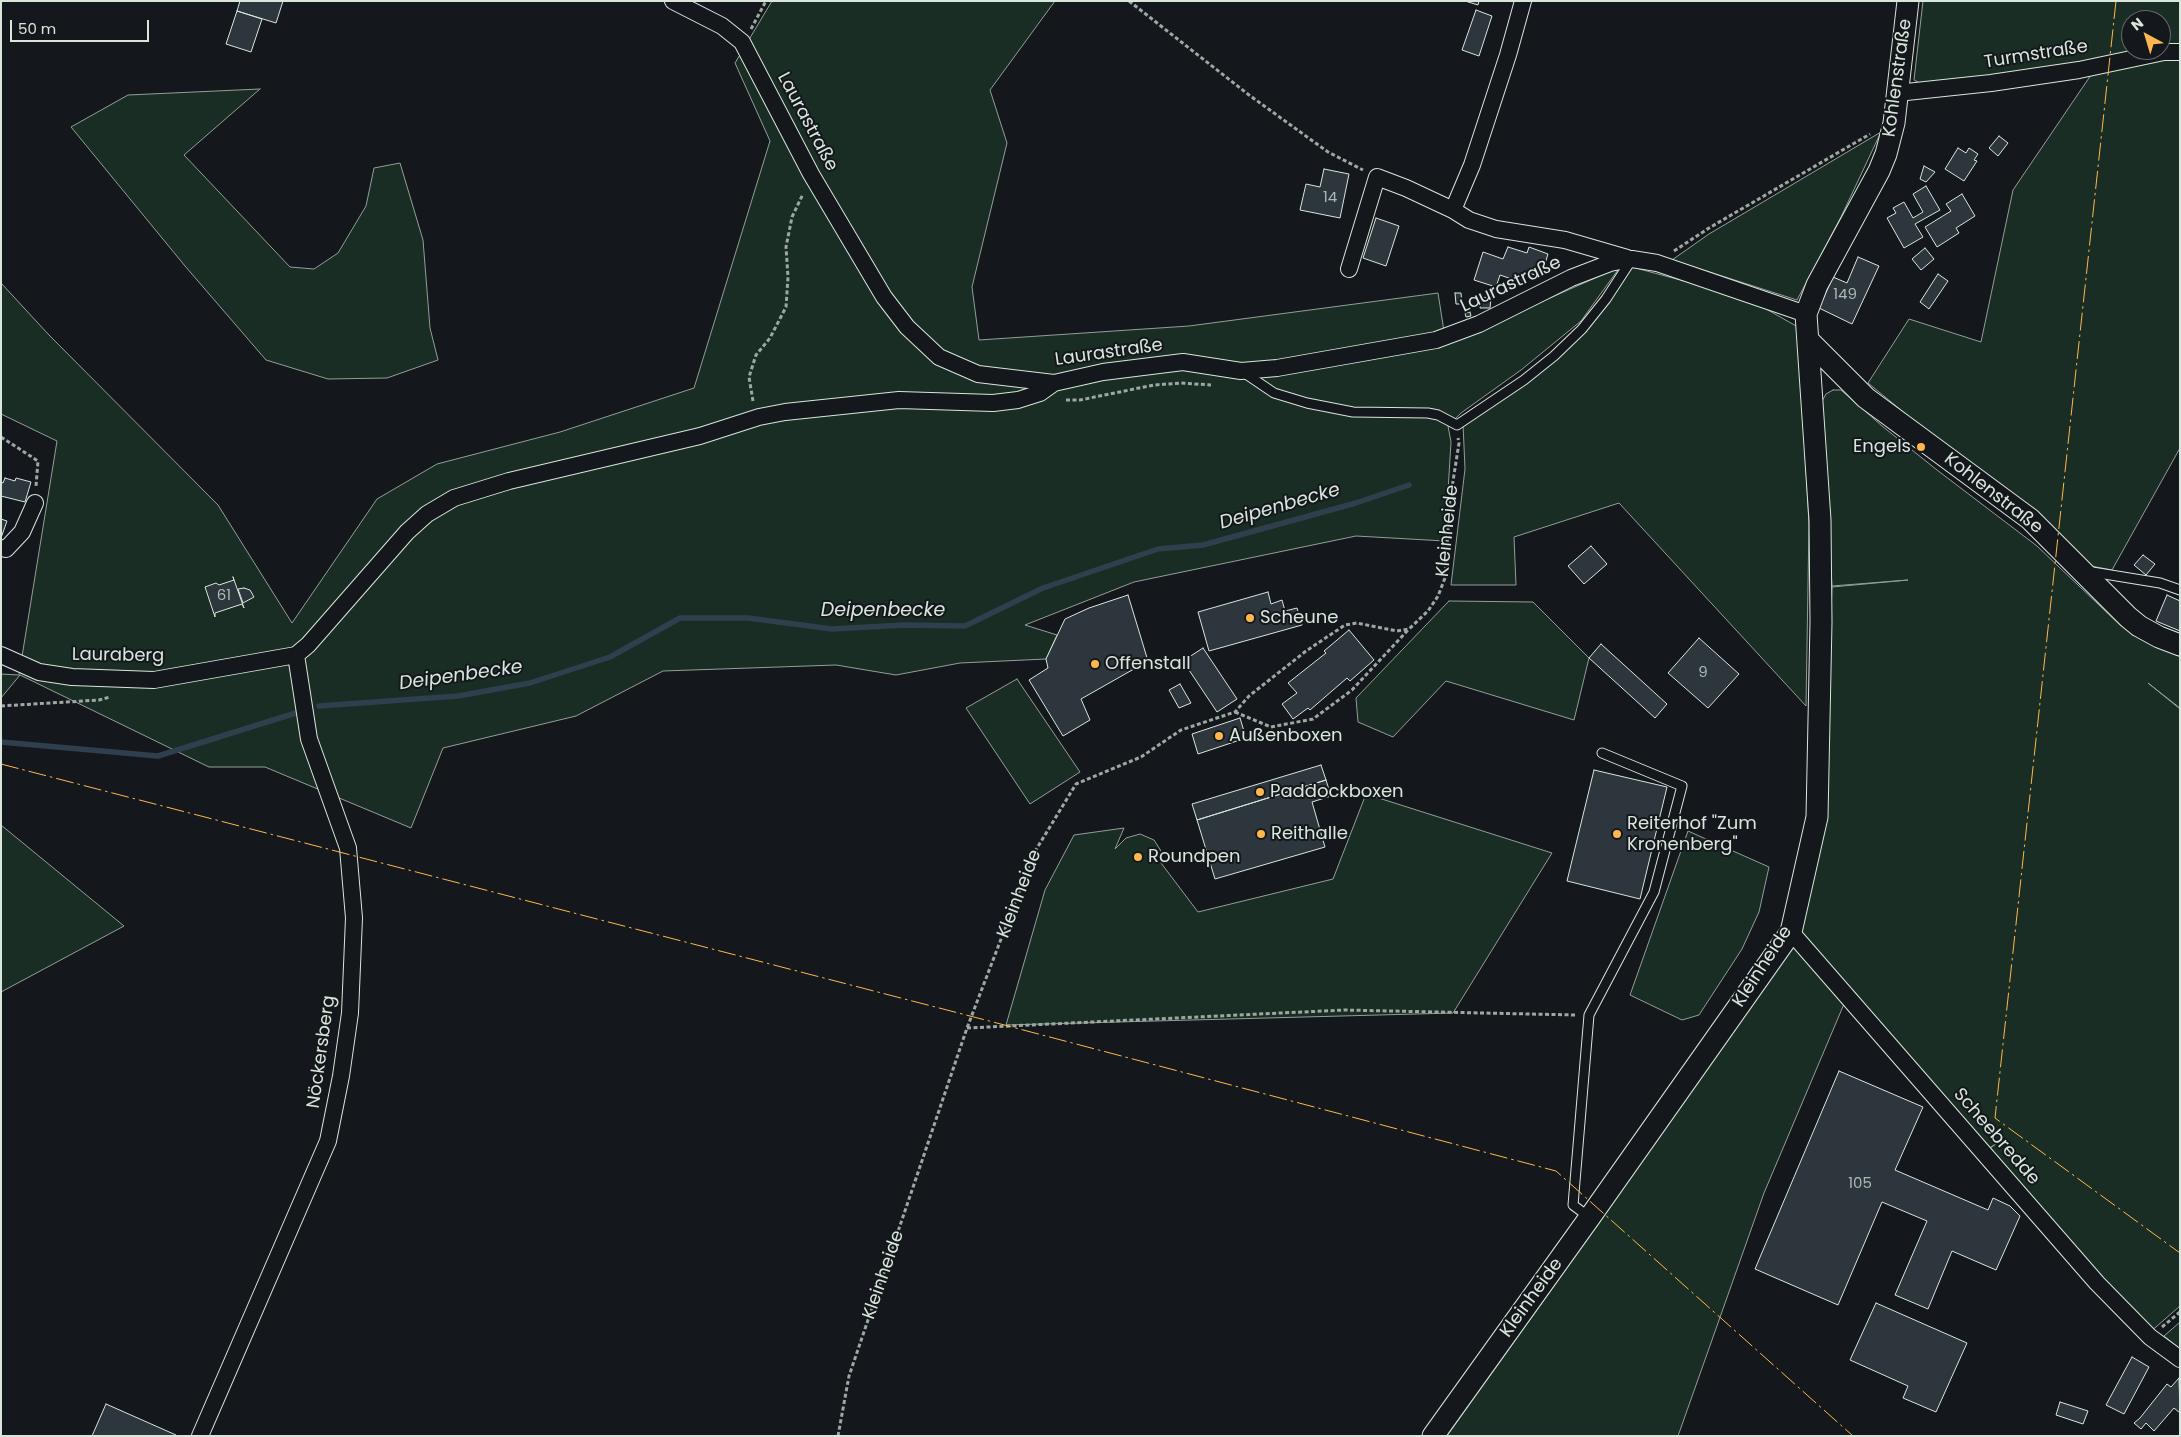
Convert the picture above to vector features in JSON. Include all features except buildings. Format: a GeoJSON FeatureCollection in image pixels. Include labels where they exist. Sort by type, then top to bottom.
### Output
{"type":"FeatureCollection","features":[{"type":"Feature","properties":{"kind":"street","name":"Laurastraße"},"geometry":{"type":"LineString","coordinates":[[673,1],[722,26],[742,42],[817,183],[884,297],[907,327],[939,357],[978,374],[1054,382],[1102,372],[1183,362],[1241,371],[1278,368],[1436,340],[1479,324],[1571,278],[1610,262],[1632,259]]}},
{"type":"Feature","properties":{"kind":"street"},"geometry":{"type":"LineString","coordinates":[[1453,210],[1472,165],[1508,55],[1523,1]]}},
{"type":"Feature","properties":{"kind":"street","name":"Kohlenstraße"},"geometry":{"type":"LineString","coordinates":[[1806,314],[1817,286],[1880,171],[1892,138],[1908,1]]}},
{"type":"Feature","properties":{"kind":"street","name":"Turmstraße"},"geometry":{"type":"LineString","coordinates":[[1897,93],[1991,83],[2079,70],[2164,52],[2180,52]]}},
{"type":"Feature","properties":{"kind":"street","name":"Laurastraße"},"geometry":{"type":"LineString","coordinates":[[1377,177],[1406,188],[1453,210],[1469,220],[1496,229],[1565,240],[1632,259],[1657,263],[1806,314]]}},
{"type":"Feature","properties":{"kind":"street"},"geometry":{"type":"LineString","coordinates":[[1349,269],[1377,177]]}},
{"type":"Feature","properties":{"kind":"street","name":"Kleinheide"},"geometry":{"type":"LineString","coordinates":[[1432,1436],[1590,1217],[1791,932],[1817,817],[1820,520],[1806,314]]}},
{"type":"Feature","properties":{"kind":"street","name":"Kohlenstraße"},"geometry":{"type":"LineString","coordinates":[[1808,340],[1866,398],[2016,508],[2139,626],[2180,645]]}},
{"type":"Feature","properties":{"kind":"street"},"geometry":{"type":"LineString","coordinates":[[296,655],[308,645],[407,532],[427,514],[454,498],[509,481],[700,436],[758,417],[785,412],[899,400],[993,403],[1018,400],[1040,393],[1054,382]]}},
{"type":"Feature","properties":{"kind":"street"},"geometry":{"type":"LineString","coordinates":[[1,548],[6,549],[22,532],[35,503]]}},
{"type":"Feature","properties":{"kind":"street","name":"Lauraberg"},"geometry":{"type":"LineString","coordinates":[[1,655],[39,672],[72,677],[154,680],[296,655]]}},
{"type":"Feature","properties":{"kind":"street","name":"Nöckersberg"},"geometry":{"type":"LineString","coordinates":[[200,1436],[328,1142],[341,1076],[350,1013],[354,918],[348,848],[309,739],[296,655]]}},
{"type":"Feature","properties":{"kind":"street","name":"Scheebredde"},"geometry":{"type":"LineString","coordinates":[[1791,932],[2097,1283],[2150,1337],[2180,1359]]}},
{"type":"Feature","properties":{"kind":"lane"},"geometry":{"type":"LineString","coordinates":[[1241,371],[1274,393],[1307,403],[1353,412],[1438,414],[1457,425],[1524,380],[1582,329],[1606,299],[1632,259]]}},
{"type":"Feature","properties":{"kind":"lane"},"geometry":{"type":"LineString","coordinates":[[2081,570],[2160,583],[2180,590]]}},
{"type":"Feature","properties":{"kind":"lane"},"geometry":{"type":"LineString","coordinates":[[1590,1217],[1573,1205],[1589,1016],[1654,892],[1682,786],[1602,753]]}},
{"type":"Feature","properties":{"kind":"path"},"geometry":{"type":"LineString","coordinates":[[742,42],[761,13],[766,1]]}},
{"type":"Feature","properties":{"kind":"path"},"geometry":{"type":"LineString","coordinates":[[1129,1],[1249,96],[1328,152],[1377,177]]}},
{"type":"Feature","properties":{"kind":"path"},"geometry":{"type":"LineString","coordinates":[[1657,263],[1868,135],[1894,123]]}},
{"type":"Feature","properties":{"kind":"path"},"geometry":{"type":"LineString","coordinates":[[758,417],[750,393],[749,377],[756,355],[780,323],[786,307],[788,277],[786,247],[792,216],[804,192],[817,183]]}},
{"type":"Feature","properties":{"kind":"path"},"geometry":{"type":"LineString","coordinates":[[1040,393],[1066,400],[1080,400],[1154,385],[1181,383],[1219,386]]}},
{"type":"Feature","properties":{"kind":"path","name":"Kleinheide"},"geometry":{"type":"LineString","coordinates":[[838,1436],[849,1376],[967,1028],[1034,852],[1076,784],[1141,757],[1181,730],[1235,712],[1250,696],[1306,650],[1345,625],[1356,623],[1397,631],[1409,629],[1428,611],[1438,596],[1445,578],[1450,500],[1459,444],[1457,425]]}},
{"type":"Feature","properties":{"kind":"path"},"geometry":{"type":"LineString","coordinates":[[1,437],[38,461],[35,503]]}},
{"type":"Feature","properties":{"kind":"path"},"geometry":{"type":"LineString","coordinates":[[1235,712],[1271,727],[1313,719],[1352,690],[1409,629]]}},
{"type":"Feature","properties":{"kind":"path"},"geometry":{"type":"LineString","coordinates":[[1,706],[99,700],[118,694]]}},
{"type":"Feature","properties":{"kind":"path"},"geometry":{"type":"LineString","coordinates":[[967,1028],[1344,1010],[1589,1016]]}},
{"type":"Feature","properties":{"kind":"green space"},"geometry":{"type":"Polygon","coordinates":[[[772,1],[1055,1],[990,90],[1007,143],[972,287],[979,340],[1189,326],[1438,293],[1446,344],[1620,267],[1581,321],[1521,370],[1461,413],[1448,426],[1451,442],[1445,541],[1356,536],[1134,582],[1025,625],[1057,635],[1046,659],[960,663],[896,675],[836,665],[663,671],[576,716],[443,748],[411,828],[265,767],[209,767],[20,675],[1,698],[1,674],[19,675],[57,441],[1,414],[1,283],[49,335],[218,505],[292,623],[377,499],[437,464],[560,432],[694,388],[770,141],[735,63],[772,1]]]}},
{"type":"Feature","properties":{"kind":"green space"},"geometry":{"type":"Polygon","coordinates":[[[1923,1],[2180,1],[2180,46],[2171,47],[2171,10],[2121,10],[2121,55],[2045,70],[1924,85],[1914,80],[1923,1]]]}},
{"type":"Feature","properties":{"kind":"green space"},"geometry":{"type":"Polygon","coordinates":[[[2180,56],[2180,448],[2112,570],[2091,566],[1868,383],[1909,319],[1981,342],[2013,190],[2093,72],[2158,60],[2171,60],[2171,58],[2180,56]]]}},
{"type":"Feature","properties":{"kind":"green space"},"geometry":{"type":"Polygon","coordinates":[[[260,89],[184,155],[290,267],[314,269],[338,253],[366,206],[374,168],[400,163],[423,240],[430,328],[438,360],[387,378],[328,379],[266,360],[185,266],[71,127],[128,95],[260,89]]]}},
{"type":"Feature","properties":{"kind":"green space"},"geometry":{"type":"Polygon","coordinates":[[[1881,132],[1841,217],[1797,300],[1672,260],[1709,234],[1881,132]]]}},
{"type":"Feature","properties":{"kind":"green space"},"geometry":{"type":"Polygon","coordinates":[[[1632,267],[1706,287],[1759,305],[1798,327],[1809,524],[1806,706],[1619,503],[1514,537],[1516,585],[1451,585],[1465,469],[1463,424],[1528,379],[1588,328],[1632,267]]]}},
{"type":"Feature","properties":{"kind":"green space"},"geometry":{"type":"Polygon","coordinates":[[[1833,390],[1841,390],[1937,470],[2037,546],[2120,625],[2180,657],[2180,708],[2148,683],[2180,709],[2180,1306],[2149,1333],[1986,1151],[2000,1141],[1985,1151],[1796,931],[1826,749],[1832,587],[1908,580],[1832,586],[1821,403],[1826,394],[1833,390]]]}},
{"type":"Feature","properties":{"kind":"green space"},"geometry":{"type":"Polygon","coordinates":[[[1449,601],[1533,602],[1589,658],[1574,720],[1446,681],[1393,737],[1358,722],[1356,698],[1449,601]]]}},
{"type":"Feature","properties":{"kind":"green space"},"geometry":{"type":"Polygon","coordinates":[[[1017,679],[1080,772],[1030,804],[966,708],[1017,679]]]}},
{"type":"Feature","properties":{"kind":"green space"},"geometry":{"type":"Polygon","coordinates":[[[1366,794],[1552,853],[1453,1013],[1006,1025],[1045,890],[1074,835],[1124,828],[1115,849],[1126,838],[1140,834],[1154,840],[1161,851],[1161,863],[1198,912],[1333,879],[1366,794]]]}},
{"type":"Feature","properties":{"kind":"green space"},"geometry":{"type":"Polygon","coordinates":[[[1,825],[124,926],[1,992],[1,825]]]}},
{"type":"Feature","properties":{"kind":"green space"},"geometry":{"type":"Polygon","coordinates":[[[1688,831],[1769,867],[1759,912],[1742,949],[1699,1015],[1682,1020],[1630,995],[1688,831]]]}},
{"type":"Feature","properties":{"kind":"green space"},"geometry":{"type":"Polygon","coordinates":[[[1792,945],[1844,1004],[1764,1193],[1678,1436],[1447,1436],[1584,1244],[1792,945]]]}},
{"type":"Feature","properties":{"kind":"green space"},"geometry":{"type":"Polygon","coordinates":[[[2180,1322],[2180,1349],[2164,1336],[2180,1322]]]}},
{"type":"Feature","properties":{"kind":"waterway","name":"Deipenbecke"},"geometry":{"type":"LineString","coordinates":[[319,706],[458,696],[530,683],[610,657],[680,618],[748,618],[832,629],[904,625],[965,626],[1043,588],[1158,549],[1203,545],[1356,503],[1409,485]]}},
{"type":"Feature","properties":{"kind":"waterway","name":"Deipenbecke"},"geometry":{"type":"LineString","coordinates":[[1,742],[158,756],[299,712]]}},
{"type":"Feature","properties":{"kind":"power"},"geometry":{"type":"LineString","coordinates":[[2116,1],[1995,1118],[2180,1253]]}},
{"type":"Feature","properties":{"kind":"power"},"geometry":{"type":"LineString","coordinates":[[1,764],[993,1022],[1556,1171],[1853,1436]]}},
{"type":"Feature","properties":{"kind":"place","name":"Engels"},"geometry":{"type":"Point","coordinates":[1921,447]}},
{"type":"Feature","properties":{"kind":"place","name":"Scheune"},"geometry":{"type":"Point","coordinates":[1250,618]}},
{"type":"Feature","properties":{"kind":"place","name":"Offenstall"},"geometry":{"type":"Point","coordinates":[1095,664]}},
{"type":"Feature","properties":{"kind":"place","name":"Außenboxen"},"geometry":{"type":"Point","coordinates":[1219,736]}},
{"type":"Feature","properties":{"kind":"place","name":"Paddockboxen"},"geometry":{"type":"Point","coordinates":[1260,792]}},
{"type":"Feature","properties":{"kind":"place","name":"Reithalle"},"geometry":{"type":"Point","coordinates":[1261,834]}},
{"type":"Feature","properties":{"kind":"place","name":"Reiterhof \"Zum Kronenberg\""},"geometry":{"type":"Point","coordinates":[1617,834]}},
{"type":"Feature","properties":{"kind":"place","name":"Roundpen"},"geometry":{"type":"Point","coordinates":[1138,857]}}]}
